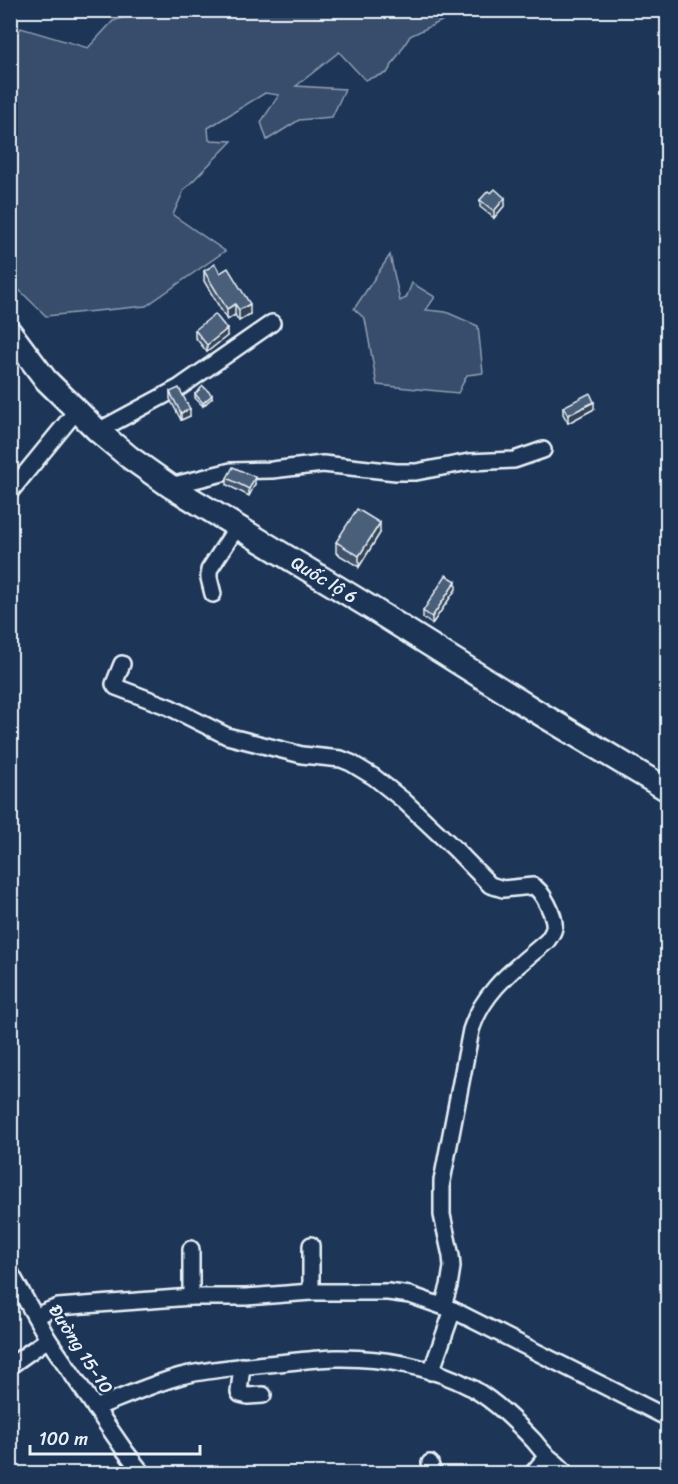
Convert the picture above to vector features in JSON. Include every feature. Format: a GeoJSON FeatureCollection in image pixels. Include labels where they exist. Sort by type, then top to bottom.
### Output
{"type":"FeatureCollection","features":[{"type":"Feature","properties":{"kind":"highway","name":"Quốc lộ 6"},"geometry":{"type":"LineString","coordinates":[[10,332],[46,380],[98,431],[129,457],[170,486],[668,790]]}},
{"type":"Feature","properties":{"kind":"street"},"geometry":{"type":"LineString","coordinates":[[98,431],[180,387],[272,322]]}},
{"type":"Feature","properties":{"kind":"street"},"geometry":{"type":"LineString","coordinates":[[10,492],[77,410]]}},
{"type":"Feature","properties":{"kind":"street"},"geometry":{"type":"LineString","coordinates":[[170,486],[231,471],[272,470],[323,464],[416,472],[469,462],[514,460],[543,450]]}},
{"type":"Feature","properties":{"kind":"street"},"geometry":{"type":"LineString","coordinates":[[213,594],[208,570],[237,527]]}},
{"type":"Feature","properties":{"kind":"street"},"geometry":{"type":"LineString","coordinates":[[122,664],[114,684],[116,687],[169,707],[218,733],[303,755],[341,759],[351,763],[380,781],[403,800],[490,885],[503,889],[533,886],[540,891],[553,918],[552,935],[489,994],[477,1013],[471,1030],[442,1181],[442,1215],[452,1267],[448,1308],[431,1372]]}},
{"type":"Feature","properties":{"kind":"street"},"geometry":{"type":"LineString","coordinates":[[311,1245],[311,1292]]}},
{"type":"Feature","properties":{"kind":"street"},"geometry":{"type":"LineString","coordinates":[[191,1249],[191,1297]]}},
{"type":"Feature","properties":{"kind":"street","name":"Đường 15-10"},"geometry":{"type":"LineString","coordinates":[[10,1272],[48,1339],[125,1451],[143,1473]]}},
{"type":"Feature","properties":{"kind":"street"},"geometry":{"type":"LineString","coordinates":[[37,1317],[58,1307],[191,1297],[246,1297],[311,1292],[400,1293],[448,1308],[668,1418]]}},
{"type":"Feature","properties":{"kind":"street"},"geometry":{"type":"LineString","coordinates":[[10,1366],[48,1339]]}},
{"type":"Feature","properties":{"kind":"street"},"geometry":{"type":"LineString","coordinates":[[95,1408],[182,1376],[242,1366],[315,1359],[356,1359],[395,1363],[431,1372],[471,1388],[498,1406],[566,1473]]}},
{"type":"Feature","properties":{"kind":"street"},"geometry":{"type":"LineString","coordinates":[[242,1366],[240,1394],[263,1395]]}},
{"type":"Feature","properties":{"kind":"street"},"geometry":{"type":"LineString","coordinates":[[532,1473],[547,1456]]}},
{"type":"Feature","properties":{"kind":"shaded area"},"geometry":{"type":"Polygon","coordinates":[[[125,10],[458,11],[410,36],[387,73],[365,80],[339,52],[296,86],[345,89],[332,117],[299,120],[267,140],[261,122],[279,95],[265,93],[208,128],[209,140],[232,141],[184,190],[173,215],[225,251],[146,306],[46,316],[11,282],[11,42],[21,28],[88,48],[113,21],[125,17],[125,10]]]}},
{"type":"Feature","properties":{"kind":"shaded area"},"geometry":{"type":"Polygon","coordinates":[[[390,255],[400,301],[406,298],[412,283],[435,297],[426,310],[446,312],[478,326],[483,373],[467,375],[458,393],[377,385],[365,319],[354,309],[390,255]]]}},
{"type":"Feature","properties":{"kind":"building"},"geometry":{"type":"Polygon","coordinates":[[[495,189],[505,198],[494,211],[480,200],[488,191],[491,193],[495,189]]]}},
{"type":"Feature","properties":{"kind":"building"},"geometry":{"type":"Polygon","coordinates":[[[215,264],[220,273],[228,268],[250,304],[239,310],[235,304],[227,309],[204,271],[215,264]]]}},
{"type":"Feature","properties":{"kind":"building"},"geometry":{"type":"Polygon","coordinates":[[[215,314],[227,329],[207,345],[195,330],[215,314]]]}},
{"type":"Feature","properties":{"kind":"building"},"geometry":{"type":"Polygon","coordinates":[[[203,386],[212,395],[203,403],[195,394],[203,386]]]}},
{"type":"Feature","properties":{"kind":"building"},"geometry":{"type":"Polygon","coordinates":[[[179,388],[190,409],[181,413],[170,392],[179,388]]]}},
{"type":"Feature","properties":{"kind":"building"},"geometry":{"type":"Polygon","coordinates":[[[590,393],[594,402],[568,415],[563,407],[590,393]]]}},
{"type":"Feature","properties":{"kind":"building"},"geometry":{"type":"Polygon","coordinates":[[[233,467],[255,477],[249,489],[227,478],[233,467]]]}},
{"type":"Feature","properties":{"kind":"building"},"geometry":{"type":"Polygon","coordinates":[[[357,509],[380,523],[359,556],[336,542],[357,509]]]}},
{"type":"Feature","properties":{"kind":"building"},"geometry":{"type":"Polygon","coordinates":[[[446,575],[456,581],[432,617],[423,611],[446,575]]]}}]}
